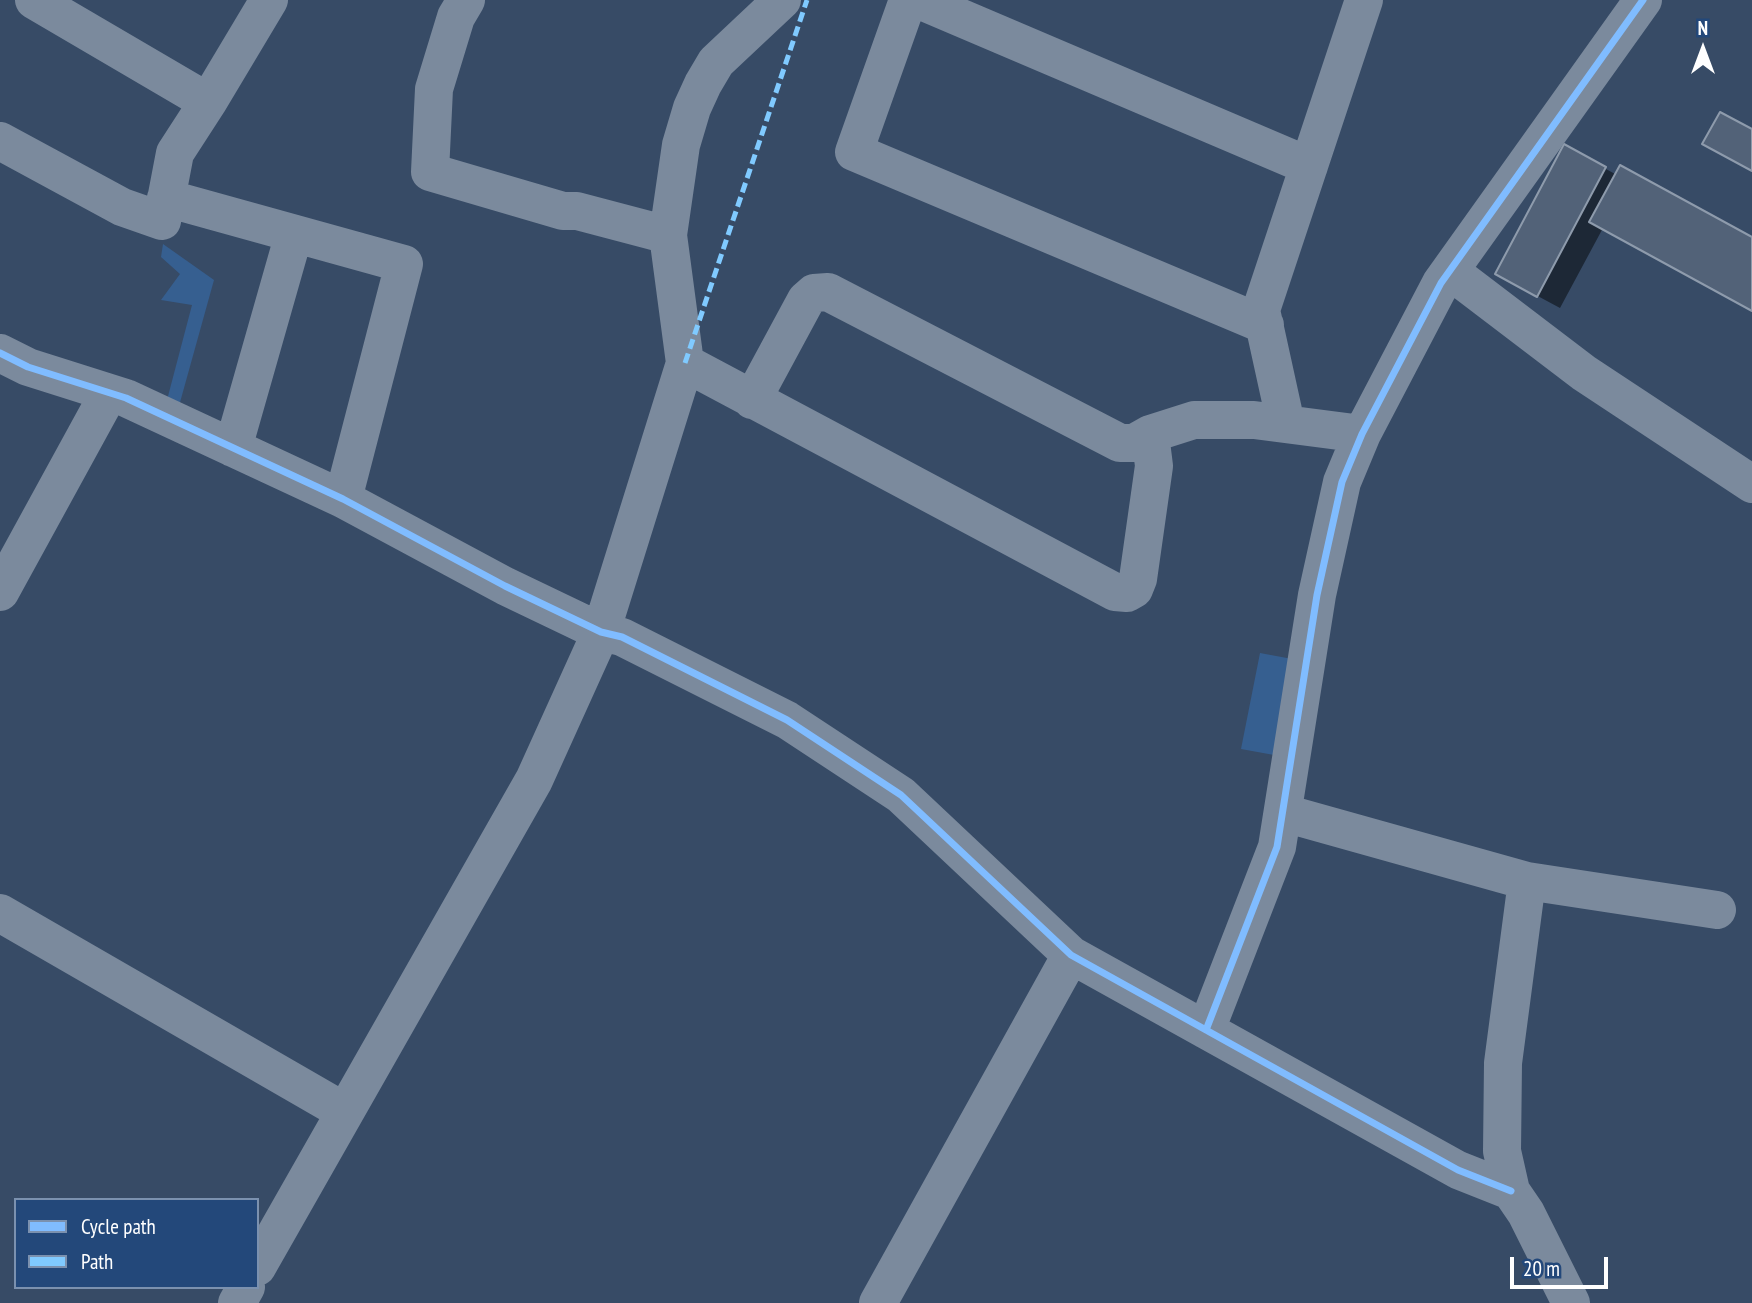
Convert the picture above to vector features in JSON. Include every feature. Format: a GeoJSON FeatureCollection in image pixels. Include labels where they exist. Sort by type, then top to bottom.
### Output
{"type":"FeatureCollection","features":[{"type":"Feature","properties":{"kind":"street"},"geometry":{"type":"LineString","coordinates":[[34,0],[208,102]]}},
{"type":"Feature","properties":{"kind":"street"},"geometry":{"type":"LineString","coordinates":[[0,141],[122,207],[162,221],[175,153],[269,0]]}},
{"type":"Feature","properties":{"kind":"street"},"geometry":{"type":"LineString","coordinates":[[466,0],[456,18],[434,89],[430,172],[563,211],[577,211],[668,235]]}},
{"type":"Feature","properties":{"kind":"street"},"geometry":{"type":"LineString","coordinates":[[259,1263],[534,780],[601,632],[685,363],[668,235],[681,145],[692,108],[716,62],[782,0]]}},
{"type":"Feature","properties":{"kind":"street"},"geometry":{"type":"LineString","coordinates":[[908,0],[854,152],[1265,325]]}},
{"type":"Feature","properties":{"kind":"street"},"geometry":{"type":"LineString","coordinates":[[919,0],[1308,166]]}},
{"type":"Feature","properties":{"kind":"street"},"geometry":{"type":"LineString","coordinates":[[1206,1030],[1277,847],[1317,596],[1342,482],[1362,434],[1441,284],[1643,0]]}},
{"type":"Feature","properties":{"kind":"street"},"geometry":{"type":"LineString","coordinates":[[1286,424],[1261,310],[1358,2]]}},
{"type":"Feature","properties":{"kind":"street"},"geometry":{"type":"LineString","coordinates":[[166,198],[404,264],[343,499]]}},
{"type":"Feature","properties":{"kind":"street"},"geometry":{"type":"LineString","coordinates":[[233,448],[294,234]]}},
{"type":"Feature","properties":{"kind":"street"},"geometry":{"type":"LineString","coordinates":[[1450,271],[1584,373],[1752,484]]}},
{"type":"Feature","properties":{"kind":"street"},"geometry":{"type":"LineString","coordinates":[[752,400],[806,300],[814,293],[828,292],[1120,443],[1133,443],[1150,434],[1194,420],[1254,420],[1362,434]]}},
{"type":"Feature","properties":{"kind":"street"},"geometry":{"type":"LineString","coordinates":[[0,353],[28,367],[109,393],[343,499],[505,586],[601,632],[622,636],[787,720],[901,795],[1071,955],[1458,1170],[1511,1191]]}},
{"type":"Feature","properties":{"kind":"street"},"geometry":{"type":"LineString","coordinates":[[685,363],[1115,592],[1127,593],[1134,589],[1138,579],[1154,466],[1150,434]]}},
{"type":"Feature","properties":{"kind":"street"},"geometry":{"type":"LineString","coordinates":[[0,592],[109,393]]}},
{"type":"Feature","properties":{"kind":"street"},"geometry":{"type":"LineString","coordinates":[[1284,813],[1527,881],[1717,910]]}},
{"type":"Feature","properties":{"kind":"street"},"geometry":{"type":"LineString","coordinates":[[1527,881],[1503,1063],[1502,1151],[1511,1191],[1526,1213],[1571,1303]]}},
{"type":"Feature","properties":{"kind":"street"},"geometry":{"type":"LineString","coordinates":[[0,913],[345,1112]]}},
{"type":"Feature","properties":{"kind":"street"},"geometry":{"type":"LineString","coordinates":[[878,1303],[1071,955]]}},
{"type":"Feature","properties":{"kind":"shaded area"},"geometry":{"type":"Polygon","coordinates":[[[163,244],[214,280],[179,406],[167,400],[192,305],[161,300],[180,274],[161,257],[163,244]]]}},
{"type":"Feature","properties":{"kind":"shaded area"},"geometry":{"type":"Polygon","coordinates":[[[1260,653],[1303,661],[1285,757],[1241,749],[1260,653]]]}},
{"type":"Feature","properties":{"kind":"building"},"geometry":{"type":"Polygon","coordinates":[[[1720,112],[1752,129],[1752,171],[1702,144],[1720,112]]]}},
{"type":"Feature","properties":{"kind":"building"},"geometry":{"type":"Polygon","coordinates":[[[1564,144],[1606,167],[1537,297],[1495,274],[1564,144]]]}},
{"type":"Feature","properties":{"kind":"building"},"geometry":{"type":"Polygon","coordinates":[[[1620,165],[1752,237],[1752,311],[1589,222],[1620,165]]]}},
{"type":"Feature","properties":{"kind":"marked path"},"geometry":{"type":"LineString","coordinates":[[685,363],[807,0]]}},
{"type":"Feature","properties":{"kind":"cycle path"},"geometry":{"type":"LineString","coordinates":[[1206,1030],[1277,847],[1317,595],[1342,482],[1362,434],[1441,283],[1643,0]]}},
{"type":"Feature","properties":{"kind":"cycle path"},"geometry":{"type":"LineString","coordinates":[[0,353],[28,367],[126,398],[343,499],[505,586],[601,632],[622,637],[787,720],[901,795],[1071,955],[1458,1170],[1511,1191]]}}]}
